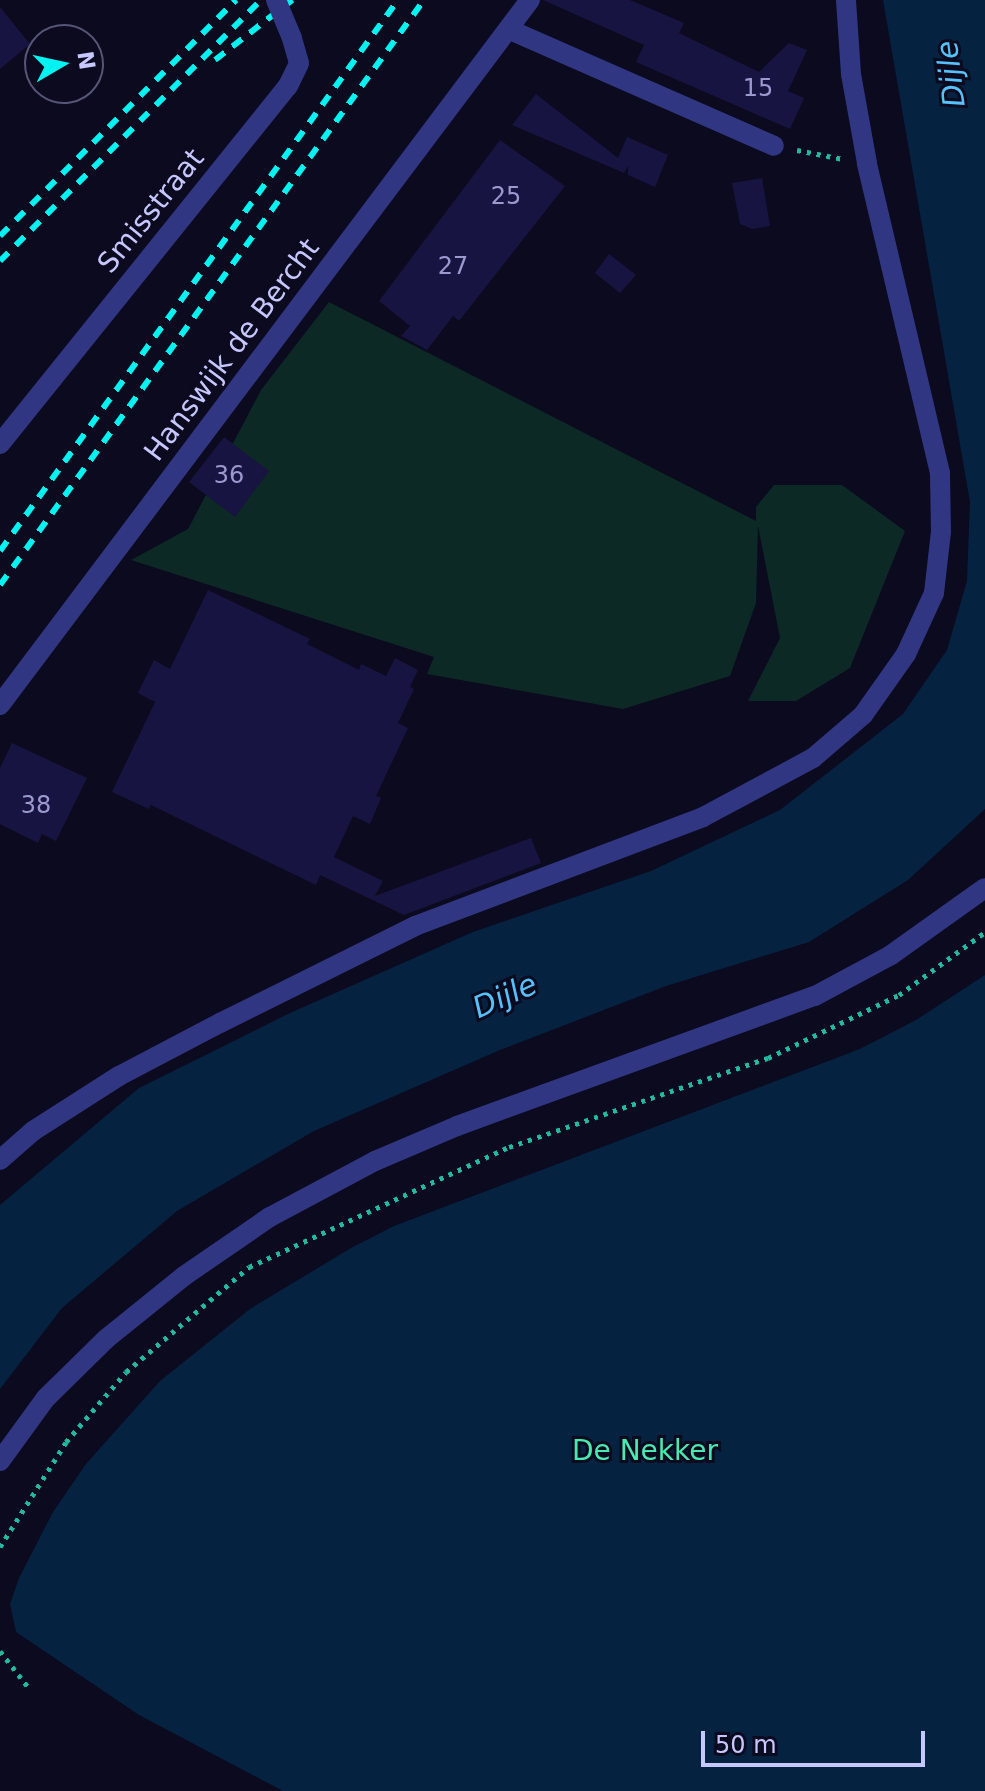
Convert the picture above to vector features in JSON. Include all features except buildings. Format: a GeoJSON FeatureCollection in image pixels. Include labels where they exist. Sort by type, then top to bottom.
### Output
{"type":"FeatureCollection","features":[{"type":"Feature","properties":{"kind":"street","name":"Smisstraat"},"geometry":{"type":"LineString","coordinates":[[0,444],[288,86],[299,63],[276,0]]}},
{"type":"Feature","properties":{"kind":"street","name":"Hanswijk de Bercht"},"geometry":{"type":"LineString","coordinates":[[0,705],[530,0]]}},
{"type":"Feature","properties":{"kind":"street"},"geometry":{"type":"LineString","coordinates":[[0,1160],[33,1131],[119,1076],[220,1023],[415,926],[703,817],[813,758],[863,715],[906,654],[934,593],[941,532],[940,473],[867,163],[851,74],[846,0]]}},
{"type":"Feature","properties":{"kind":"street"},"geometry":{"type":"LineString","coordinates":[[510,30],[774,146]]}},
{"type":"Feature","properties":{"kind":"street"},"geometry":{"type":"LineString","coordinates":[[0,1461],[46,1398],[106,1339],[184,1276],[270,1217],[375,1161],[457,1126],[815,996],[891,955],[985,888]]}},
{"type":"Feature","properties":{"kind":"path"},"geometry":{"type":"LineString","coordinates":[[774,146],[867,163]]}},
{"type":"Feature","properties":{"kind":"path"},"geometry":{"type":"LineString","coordinates":[[0,1547],[66,1442],[126,1372],[249,1267],[509,1147],[768,1058],[899,995],[985,932]]}},
{"type":"Feature","properties":{"kind":"path"},"geometry":{"type":"LineString","coordinates":[[0,1651],[28,1687]]}},
{"type":"Feature","properties":{"kind":"green space"},"geometry":{"type":"Polygon","coordinates":[[[329,302],[756,521],[756,507],[774,485],[842,485],[905,531],[850,668],[796,701],[748,701],[780,638],[758,526],[756,603],[730,676],[623,709],[427,674],[434,657],[131,560],[188,529],[261,390],[329,302]]]}},
{"type":"Feature","properties":{"kind":"water","name":"Dijle"},"geometry":{"type":"Polygon","coordinates":[[[883,0],[985,0],[985,809],[908,880],[809,942],[666,986],[500,1050],[314,1131],[177,1211],[62,1308],[0,1389],[0,1205],[139,1088],[290,1013],[473,932],[651,871],[780,810],[903,714],[947,650],[967,581],[970,502],[883,0]]]}},
{"type":"Feature","properties":{"kind":"water","name":"De Nekker"},"geometry":{"type":"Polygon","coordinates":[[[985,975],[985,1791],[283,1791],[139,1715],[16,1632],[10,1604],[19,1578],[53,1512],[86,1464],[160,1381],[250,1309],[351,1248],[394,1226],[860,1049],[916,1020],[985,975]]]}},
{"type":"Feature","properties":{"kind":"railway"},"geometry":{"type":"LineString","coordinates":[[0,236],[236,0]]}},
{"type":"Feature","properties":{"kind":"railway"},"geometry":{"type":"LineString","coordinates":[[0,261],[261,0]]}},
{"type":"Feature","properties":{"kind":"railway"},"geometry":{"type":"LineString","coordinates":[[215,60],[292,0]]}},
{"type":"Feature","properties":{"kind":"railway"},"geometry":{"type":"LineString","coordinates":[[0,551],[398,0]]}},
{"type":"Feature","properties":{"kind":"railway"},"geometry":{"type":"LineString","coordinates":[[0,585],[424,0]]}}]}
